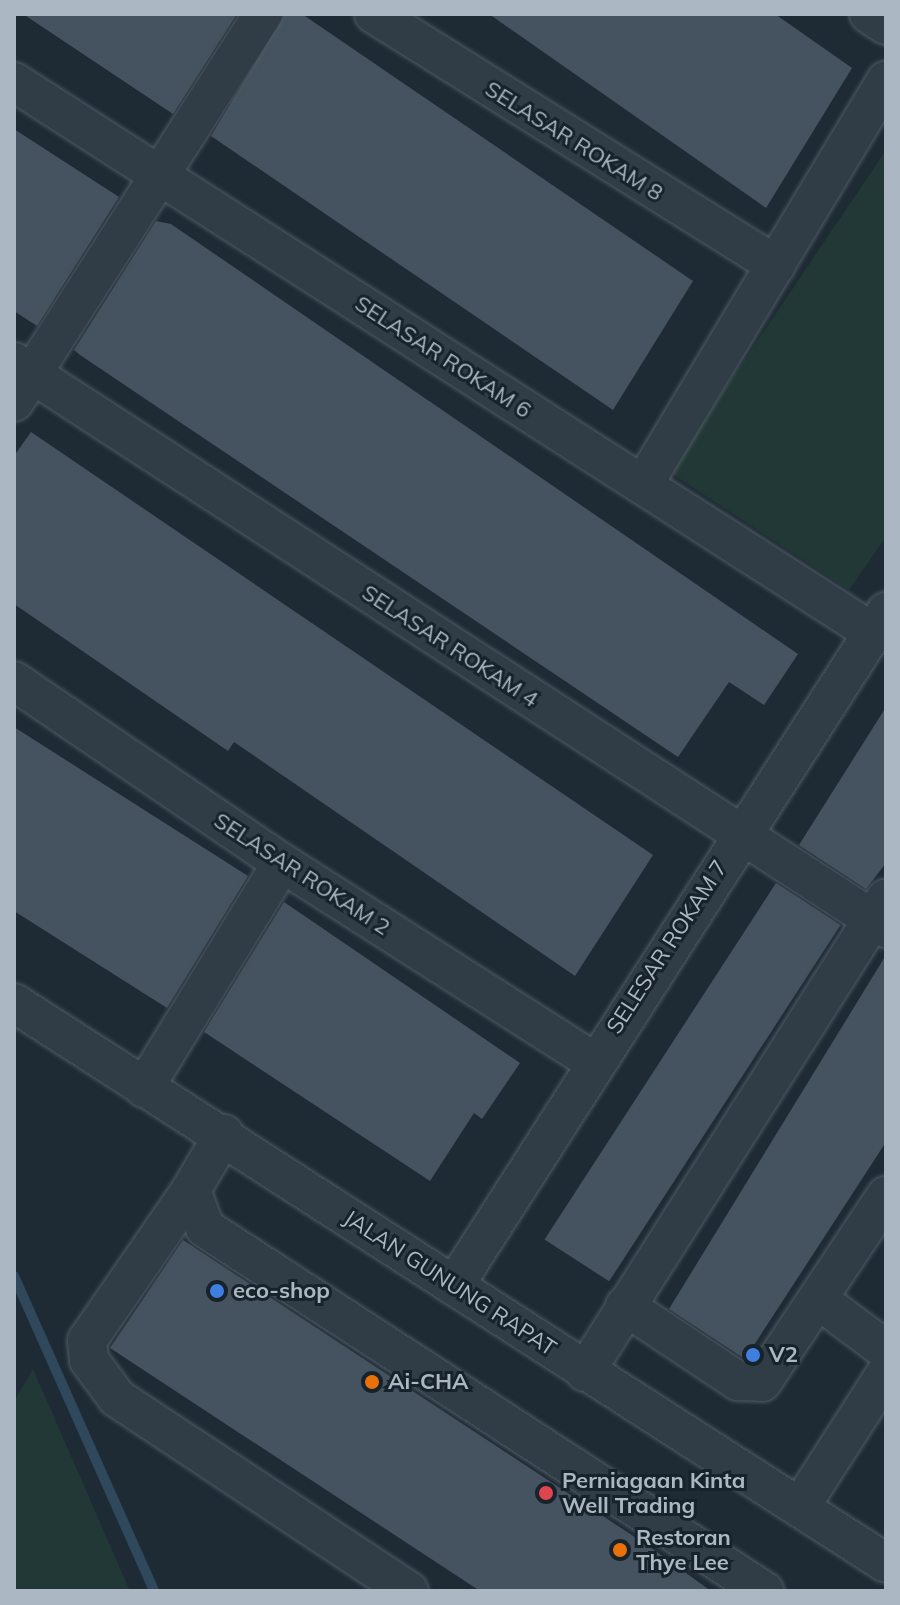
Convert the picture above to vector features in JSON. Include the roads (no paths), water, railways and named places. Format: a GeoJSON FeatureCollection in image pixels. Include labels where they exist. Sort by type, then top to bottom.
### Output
{"type":"FeatureCollection","features":[{"type":"Feature","properties":{"kind":"street"},"geometry":{"type":"LineString","coordinates":[[20,379],[160,177],[263,14]]}},
{"type":"Feature","properties":{"kind":"street","name":"SELASAR ROKAM 8"},"geometry":{"type":"LineString","coordinates":[[374,14],[776,265]]}},
{"type":"Feature","properties":{"kind":"street"},"geometry":{"type":"LineString","coordinates":[[869,14],[886,25]]}},
{"type":"Feature","properties":{"kind":"street"},"geometry":{"type":"LineString","coordinates":[[643,485],[886,80]]}},
{"type":"Feature","properties":{"kind":"street","name":"SELASAR ROKAM 6"},"geometry":{"type":"LineString","coordinates":[[14,82],[643,485],[879,622]]}},
{"type":"Feature","properties":{"kind":"street","name":"SELASAR ROKAM 4"},"geometry":{"type":"LineString","coordinates":[[20,379],[739,834],[881,915]]}},
{"type":"Feature","properties":{"kind":"street","name":"SELESAR ROKAM 7"},"geometry":{"type":"LineString","coordinates":[[454,1286],[593,1061],[879,622]]}},
{"type":"Feature","properties":{"kind":"street","name":"SELASAR ROKAM 2"},"geometry":{"type":"LineString","coordinates":[[14,681],[282,863],[593,1061]]}},
{"type":"Feature","properties":{"kind":"street"},"geometry":{"type":"LineString","coordinates":[[144,1088],[282,863]]}},
{"type":"Feature","properties":{"kind":"street"},"geometry":{"type":"LineString","coordinates":[[585,1372],[881,915]]}},
{"type":"Feature","properties":{"kind":"street","name":"JALAN GUNUNG RAPAT"},"geometry":{"type":"LineString","coordinates":[[14,1003],[144,1088],[224,1134],[585,1372],[886,1563]]}},
{"type":"Feature","properties":{"kind":"street"},"geometry":{"type":"LineString","coordinates":[[224,1134],[191,1190],[87,1341],[89,1360],[117,1398],[409,1591]]}},
{"type":"Feature","properties":{"kind":"street"},"geometry":{"type":"LineString","coordinates":[[191,1190],[205,1228],[764,1591]]}},
{"type":"Feature","properties":{"kind":"street"},"geometry":{"type":"LineString","coordinates":[[625,1306],[738,1381],[762,1382],[886,1196]]}},
{"type":"Feature","properties":{"kind":"street"},"geometry":{"type":"LineString","coordinates":[[819,1300],[886,1350]]}},
{"type":"Feature","properties":{"kind":"street"},"geometry":{"type":"LineString","coordinates":[[800,1507],[886,1373]]}},
{"type":"Feature","properties":{"kind":"waterway"},"geometry":{"type":"LineString","coordinates":[[14,1276],[154,1591]]}},
{"type":"Feature","properties":{"kind":"place","name":"eco-shop"},"geometry":{"type":"Point","coordinates":[217,1291]}},
{"type":"Feature","properties":{"kind":"place","name":"V2"},"geometry":{"type":"Point","coordinates":[753,1355]}},
{"type":"Feature","properties":{"kind":"place","name":"Ai-CHA"},"geometry":{"type":"Point","coordinates":[372,1382]}},
{"type":"Feature","properties":{"kind":"place","name":"Perniagaan Kinta Well Trading"},"geometry":{"type":"Point","coordinates":[546,1493]}},
{"type":"Feature","properties":{"kind":"place","name":"Restoran Thye Lee"},"geometry":{"type":"Point","coordinates":[620,1550]}}]}
